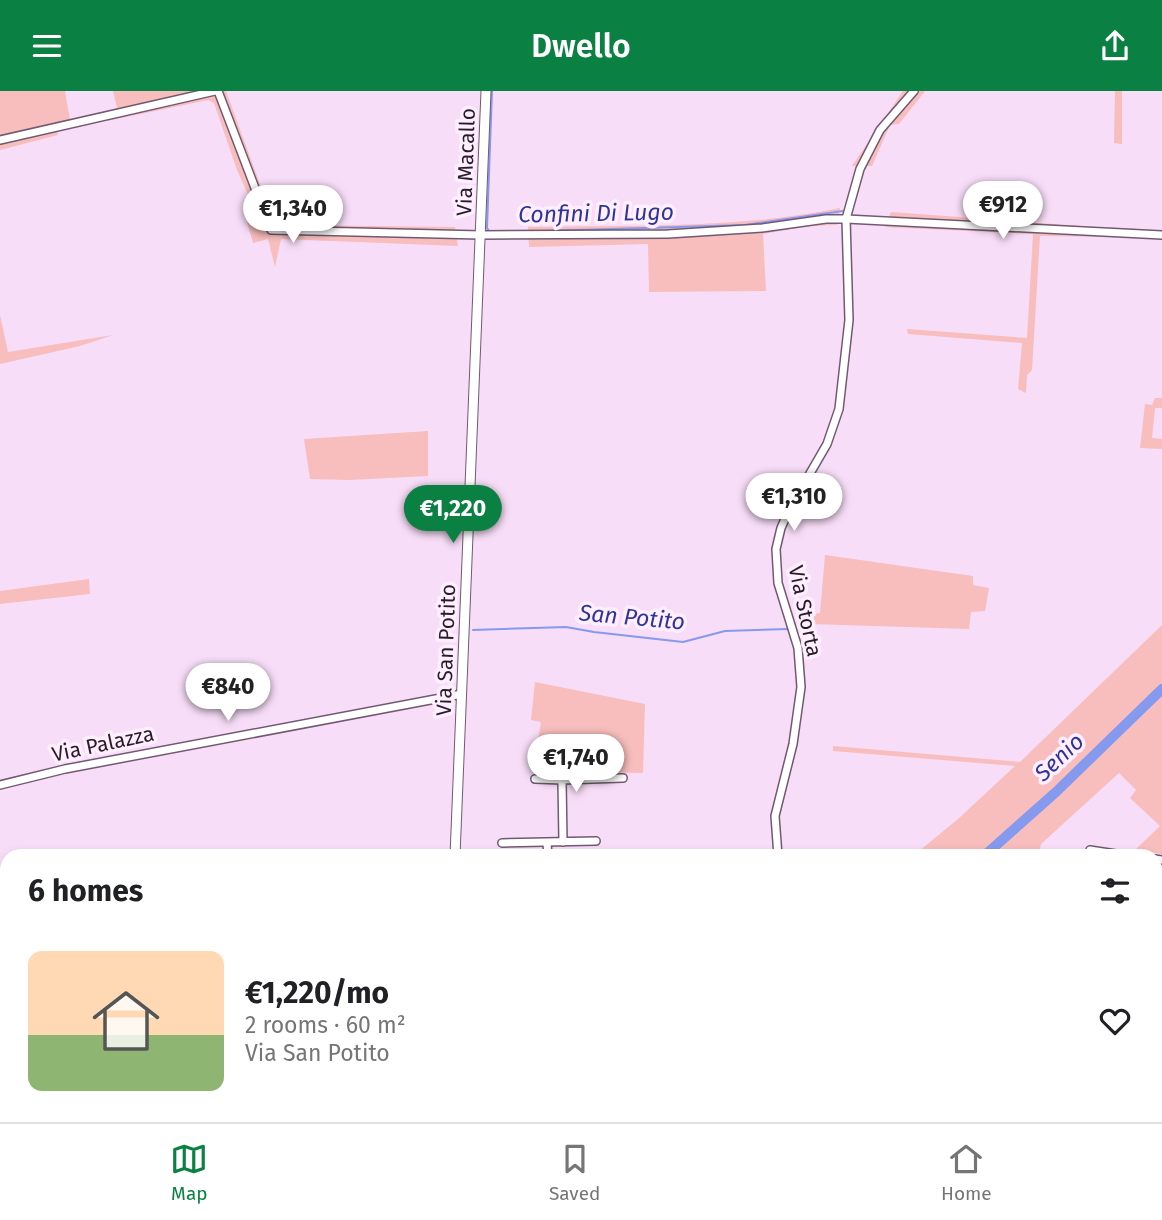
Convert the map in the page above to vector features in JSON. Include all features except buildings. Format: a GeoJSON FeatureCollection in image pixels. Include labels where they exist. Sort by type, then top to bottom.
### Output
{"type":"FeatureCollection","features":[{"type":"Feature","properties":{"kind":"street"},"geometry":{"type":"LineString","coordinates":[[0,140],[216,91],[271,230],[481,235],[668,234],[846,219],[1162,235]]}},
{"type":"Feature","properties":{"kind":"street","name":"Via Macallo"},"geometry":{"type":"LineString","coordinates":[[481,235],[486,91]]}},
{"type":"Feature","properties":{"kind":"street","name":"Via Storta"},"geometry":{"type":"LineString","coordinates":[[777,849],[775,816],[793,744],[802,687],[799,648],[778,583],[776,549],[790,508],[827,444],[839,409],[849,320],[846,219],[860,169],[880,130],[914,91]]}},
{"type":"Feature","properties":{"kind":"street","name":"Via San Potito"},"geometry":{"type":"LineString","coordinates":[[455,849],[481,235]]}},
{"type":"Feature","properties":{"kind":"street","name":"Via Palazza"},"geometry":{"type":"LineString","coordinates":[[0,785],[78,767],[462,694]]}},
{"type":"Feature","properties":{"kind":"street"},"geometry":{"type":"LineString","coordinates":[[535,779],[624,778]]}},
{"type":"Feature","properties":{"kind":"street"},"geometry":{"type":"LineString","coordinates":[[562,779],[563,842]]}},
{"type":"Feature","properties":{"kind":"street"},"geometry":{"type":"LineString","coordinates":[[502,843],[596,841]]}},
{"type":"Feature","properties":{"kind":"street"},"geometry":{"type":"LineString","coordinates":[[548,843],[548,849]]}},
{"type":"Feature","properties":{"kind":"shaded area"},"geometry":{"type":"Polygon","coordinates":[[[0,91],[65,91],[70,120],[56,123],[58,135],[0,150],[0,91]]]}},
{"type":"Feature","properties":{"kind":"shaded area"},"geometry":{"type":"Polygon","coordinates":[[[113,91],[226,91],[272,217],[287,225],[455,227],[458,246],[281,239],[275,267],[268,239],[253,243],[247,222],[258,217],[237,170],[214,103],[208,100],[107,121],[106,112],[117,108],[113,91]]]}},
{"type":"Feature","properties":{"kind":"shaded area"},"geometry":{"type":"Polygon","coordinates":[[[903,91],[925,91],[899,124],[890,125],[872,166],[852,166],[903,91]]]}},
{"type":"Feature","properties":{"kind":"shaded area"},"geometry":{"type":"Polygon","coordinates":[[[1115,91],[1122,91],[1122,144],[1114,143],[1115,91]]]}},
{"type":"Feature","properties":{"kind":"shaded area"},"geometry":{"type":"Polygon","coordinates":[[[840,208],[837,225],[808,226],[763,234],[766,291],[649,292],[648,244],[529,247],[528,227],[724,223],[840,208]]]}},
{"type":"Feature","properties":{"kind":"shaded area"},"geometry":{"type":"Polygon","coordinates":[[[891,212],[1122,229],[1120,237],[1040,236],[1032,370],[1027,375],[1026,393],[1018,389],[1022,343],[908,334],[907,329],[1027,338],[1033,234],[885,227],[891,212]]]}},
{"type":"Feature","properties":{"kind":"shaded area"},"geometry":{"type":"Polygon","coordinates":[[[0,315],[8,352],[113,335],[80,346],[0,364],[0,315]]]}},
{"type":"Feature","properties":{"kind":"shaded area"},"geometry":{"type":"Polygon","coordinates":[[[1155,398],[1162,398],[1162,408],[1155,408],[1152,438],[1162,439],[1162,449],[1140,448],[1145,404],[1152,405],[1155,398]]]}},
{"type":"Feature","properties":{"kind":"shaded area"},"geometry":{"type":"Polygon","coordinates":[[[428,431],[428,476],[310,479],[304,439],[428,431]]]}},
{"type":"Feature","properties":{"kind":"shaded area"},"geometry":{"type":"Polygon","coordinates":[[[825,555],[973,576],[973,585],[989,588],[985,611],[971,612],[969,629],[810,624],[809,615],[820,613],[825,555]]]}},
{"type":"Feature","properties":{"kind":"shaded area"},"geometry":{"type":"Polygon","coordinates":[[[89,579],[90,594],[0,604],[0,591],[89,579]]]}},
{"type":"Feature","properties":{"kind":"shaded area"},"geometry":{"type":"Polygon","coordinates":[[[1162,625],[1162,849],[1136,849],[1160,826],[1130,798],[1136,790],[1119,773],[1041,844],[1040,849],[922,849],[1015,766],[833,751],[833,746],[1020,762],[1162,625]]]}},
{"type":"Feature","properties":{"kind":"shaded area"},"geometry":{"type":"Polygon","coordinates":[[[535,682],[645,704],[643,773],[533,771],[541,722],[531,720],[535,682]]]}},
{"type":"Feature","properties":{"kind":"waterway","name":"Confini Di Lugo"},"geometry":{"type":"LineString","coordinates":[[492,91],[487,228],[489,231],[518,231]]}},
{"type":"Feature","properties":{"kind":"waterway","name":"Confini Di Lugo"},"geometry":{"type":"LineString","coordinates":[[544,231],[745,225],[843,211]]}},
{"type":"Feature","properties":{"kind":"waterway","name":"San Potito"},"geometry":{"type":"LineString","coordinates":[[473,630],[566,627],[683,642],[725,631],[788,629]]}},
{"type":"Feature","properties":{"kind":"waterway","name":"Senio"},"geometry":{"type":"LineString","coordinates":[[992,849],[1056,792],[1162,689]]}}]}
